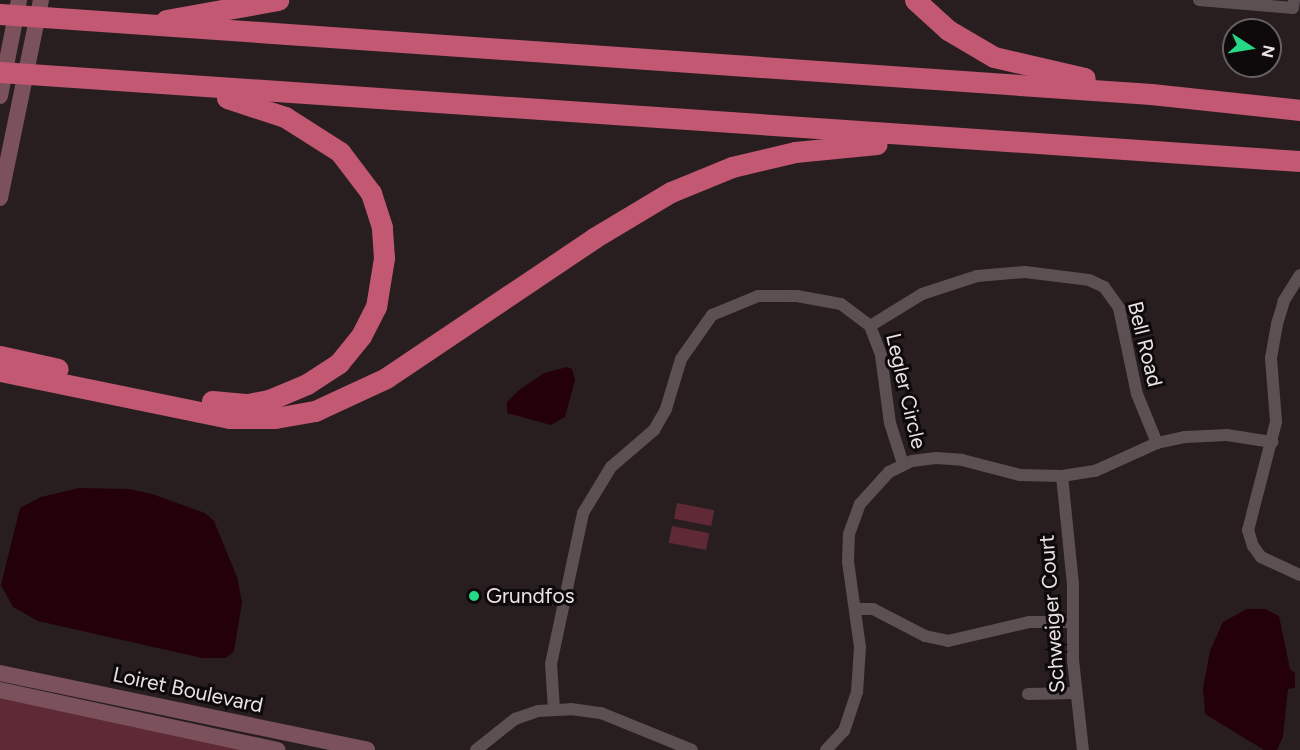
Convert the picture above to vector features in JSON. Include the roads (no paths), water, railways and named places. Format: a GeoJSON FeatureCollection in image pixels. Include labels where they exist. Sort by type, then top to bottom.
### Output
{"type":"FeatureCollection","features":[{"type":"Feature","properties":{"kind":"highway"},"geometry":{"type":"LineString","coordinates":[[144,26],[223,7],[278,0]]}},
{"type":"Feature","properties":{"kind":"highway"},"geometry":{"type":"LineString","coordinates":[[915,0],[948,30],[994,57],[1065,76],[1143,83],[1151,94]]}},
{"type":"Feature","properties":{"kind":"highway"},"geometry":{"type":"LineString","coordinates":[[0,14],[144,26],[1151,94],[1300,110]]}},
{"type":"Feature","properties":{"kind":"highway"},"geometry":{"type":"LineString","coordinates":[[0,72],[195,88],[1300,161]]}},
{"type":"Feature","properties":{"kind":"highway"},"geometry":{"type":"LineString","coordinates":[[5,364],[201,400],[248,404],[307,384],[339,363],[361,336],[376,308],[384,258],[382,227],[362,178],[340,152],[309,129],[285,117],[195,88]]}},
{"type":"Feature","properties":{"kind":"highway"},"geometry":{"type":"LineString","coordinates":[[5,364],[229,418],[275,418],[315,411],[386,378],[638,210],[697,180],[795,152],[877,144],[924,147],[944,138]]}},
{"type":"Feature","properties":{"kind":"street"},"geometry":{"type":"LineString","coordinates":[[0,96],[20,0]]}},
{"type":"Feature","properties":{"kind":"street"},"geometry":{"type":"LineString","coordinates":[[0,198],[41,0]]}},
{"type":"Feature","properties":{"kind":"street"},"geometry":{"type":"LineString","coordinates":[[1199,0],[1293,8],[1294,0]]}},
{"type":"Feature","properties":{"kind":"street","name":"Bell Road"},"geometry":{"type":"LineString","coordinates":[[870,326],[922,294],[977,276],[1025,272],[1089,280],[1104,287],[1119,308],[1137,394],[1156,443]]}},
{"type":"Feature","properties":{"kind":"street"},"geometry":{"type":"LineString","coordinates":[[1300,275],[1284,301],[1271,358],[1276,422],[1250,512],[1250,539],[1261,556],[1300,575]]}},
{"type":"Feature","properties":{"kind":"street","name":"Legler Circle"},"geometry":{"type":"LineString","coordinates":[[554,709],[551,663],[583,513],[611,467],[654,430],[666,409],[680,360],[695,334],[712,315],[758,296],[798,297],[841,304],[870,326],[881,355],[890,423],[903,464]]}},
{"type":"Feature","properties":{"kind":"street"},"geometry":{"type":"LineString","coordinates":[[826,750],[844,731],[857,692],[860,647],[847,552],[852,521],[872,488],[903,464],[953,458],[1020,475],[1062,476],[1118,463],[1156,443],[1214,435],[1272,442]]}},
{"type":"Feature","properties":{"kind":"street","name":"Schweiger Court"},"geometry":{"type":"LineString","coordinates":[[1062,476],[1074,622],[1076,693],[1083,750]]}},
{"type":"Feature","properties":{"kind":"street"},"geometry":{"type":"LineString","coordinates":[[855,609],[873,609],[925,636],[948,641],[1029,622],[1074,622]]}},
{"type":"Feature","properties":{"kind":"street","name":"Loiret Boulevard"},"geometry":{"type":"LineString","coordinates":[[0,674],[367,750]]}},
{"type":"Feature","properties":{"kind":"street","name":"Loiret Boulevard"},"geometry":{"type":"LineString","coordinates":[[0,690],[278,750]]}},
{"type":"Feature","properties":{"kind":"street"},"geometry":{"type":"LineString","coordinates":[[1028,694],[1076,693]]}},
{"type":"Feature","properties":{"kind":"street"},"geometry":{"type":"LineString","coordinates":[[95,711],[99,694]]}},
{"type":"Feature","properties":{"kind":"street"},"geometry":{"type":"LineString","coordinates":[[476,750],[515,719],[554,709],[601,713],[692,750]]}},
{"type":"Feature","properties":{"kind":"place","name":"Grundfos"},"geometry":{"type":"Point","coordinates":[474,596]}}]}
